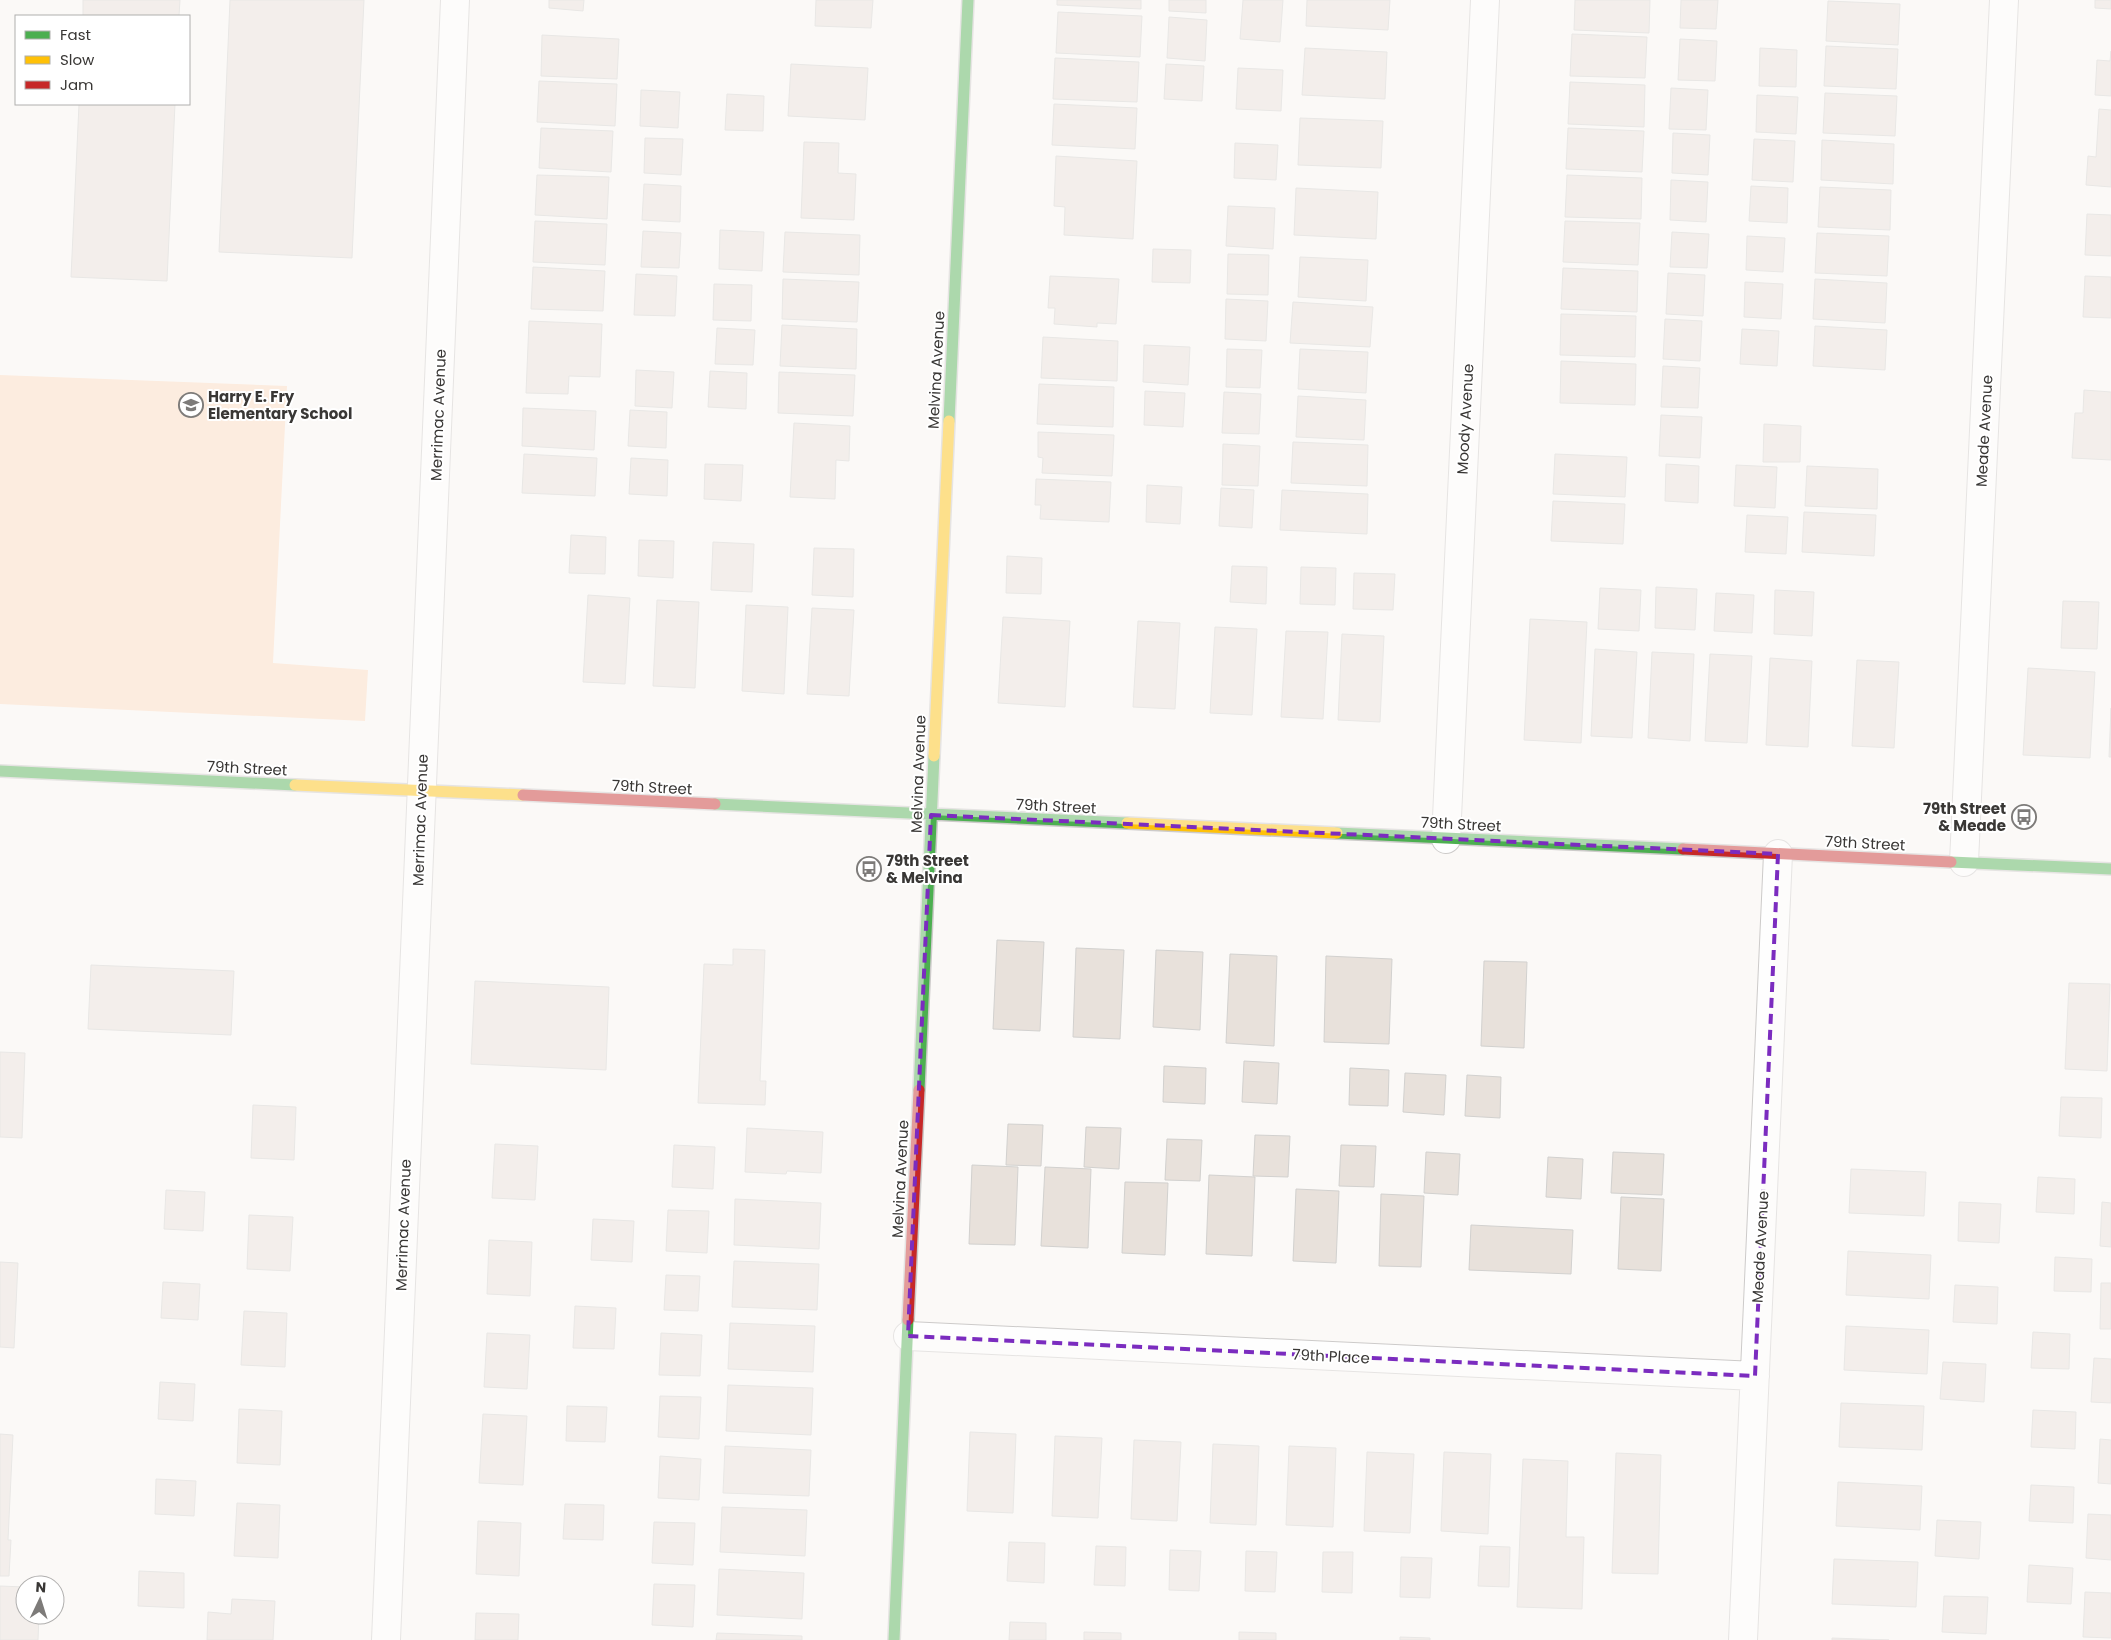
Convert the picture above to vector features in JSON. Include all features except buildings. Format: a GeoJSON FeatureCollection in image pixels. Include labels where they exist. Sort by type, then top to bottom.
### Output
{"type":"FeatureCollection","features":[{"type":"Feature","properties":{"kind":"main road","name":"Melvina Avenue"},"geometry":{"type":"LineString","coordinates":[[894,1640],[968,0]]}},
{"type":"Feature","properties":{"kind":"main road","name":"79th Street"},"geometry":{"type":"LineString","coordinates":[[0,771],[2111,869]]}},
{"type":"Feature","properties":{"kind":"street","name":"Merrimac Avenue"},"geometry":{"type":"LineString","coordinates":[[386,1640],[456,0]]}},
{"type":"Feature","properties":{"kind":"street","name":"Moody Avenue"},"geometry":{"type":"LineString","coordinates":[[1446,839],[1485,0]]}},
{"type":"Feature","properties":{"kind":"street","name":"Meade Avenue"},"geometry":{"type":"LineString","coordinates":[[1964,862],[2004,0]]}},
{"type":"Feature","properties":{"kind":"street","name":"Meade Avenue"},"geometry":{"type":"LineString","coordinates":[[1743,1640],[1778,854]]}},
{"type":"Feature","properties":{"kind":"street","name":"79th Place"},"geometry":{"type":"LineString","coordinates":[[908,1336],[1755,1376]]}},
{"type":"Feature","properties":{"kind":"highlighted area"},"geometry":{"type":"Polygon","coordinates":[[[931,815],[1778,854],[1755,1376],[908,1336],[931,815]]]}},
{"type":"Feature","properties":{"kind":"shaded area"},"geometry":{"type":"Polygon","coordinates":[[[0,375],[287,386],[273,663],[368,670],[365,721],[0,704],[0,375]]]}},
{"type":"Feature","properties":{"kind":"traffic: fast"},"geometry":{"type":"LineString","coordinates":[[949,421],[968,0]]}},
{"type":"Feature","properties":{"kind":"traffic: fast"},"geometry":{"type":"LineString","coordinates":[[919,1090],[934,756]]}},
{"type":"Feature","properties":{"kind":"traffic: fast"},"geometry":{"type":"LineString","coordinates":[[0,771],[295,785]]}},
{"type":"Feature","properties":{"kind":"traffic: fast"},"geometry":{"type":"LineString","coordinates":[[715,804],[1127,823]]}},
{"type":"Feature","properties":{"kind":"traffic: fast"},"geometry":{"type":"LineString","coordinates":[[1337,833],[1683,849]]}},
{"type":"Feature","properties":{"kind":"traffic: fast"},"geometry":{"type":"LineString","coordinates":[[1951,862],[2111,869]]}},
{"type":"Feature","properties":{"kind":"traffic: fast"},"geometry":{"type":"LineString","coordinates":[[894,1640],[908,1320]]}},
{"type":"Feature","properties":{"kind":"traffic: slow"},"geometry":{"type":"LineString","coordinates":[[934,756],[949,421]]}},
{"type":"Feature","properties":{"kind":"traffic: slow"},"geometry":{"type":"LineString","coordinates":[[295,785],[523,795]]}},
{"type":"Feature","properties":{"kind":"traffic: slow"},"geometry":{"type":"LineString","coordinates":[[1127,823],[1337,833]]}},
{"type":"Feature","properties":{"kind":"traffic: jam"},"geometry":{"type":"LineString","coordinates":[[523,795],[715,804]]}},
{"type":"Feature","properties":{"kind":"traffic: jam"},"geometry":{"type":"LineString","coordinates":[[1683,849],[1951,862]]}},
{"type":"Feature","properties":{"kind":"traffic: jam"},"geometry":{"type":"LineString","coordinates":[[908,1320],[919,1090]]}},
{"type":"Feature","properties":{"kind":"place","name":"Harry E. Fry Elementary School"},"geometry":{"type":"Point","coordinates":[191,405]}},
{"type":"Feature","properties":{"kind":"place","name":"79th Street & Meade"},"geometry":{"type":"Point","coordinates":[2024,817]}},
{"type":"Feature","properties":{"kind":"place","name":"79th Street & Melvina"},"geometry":{"type":"Point","coordinates":[869,869]}}]}
